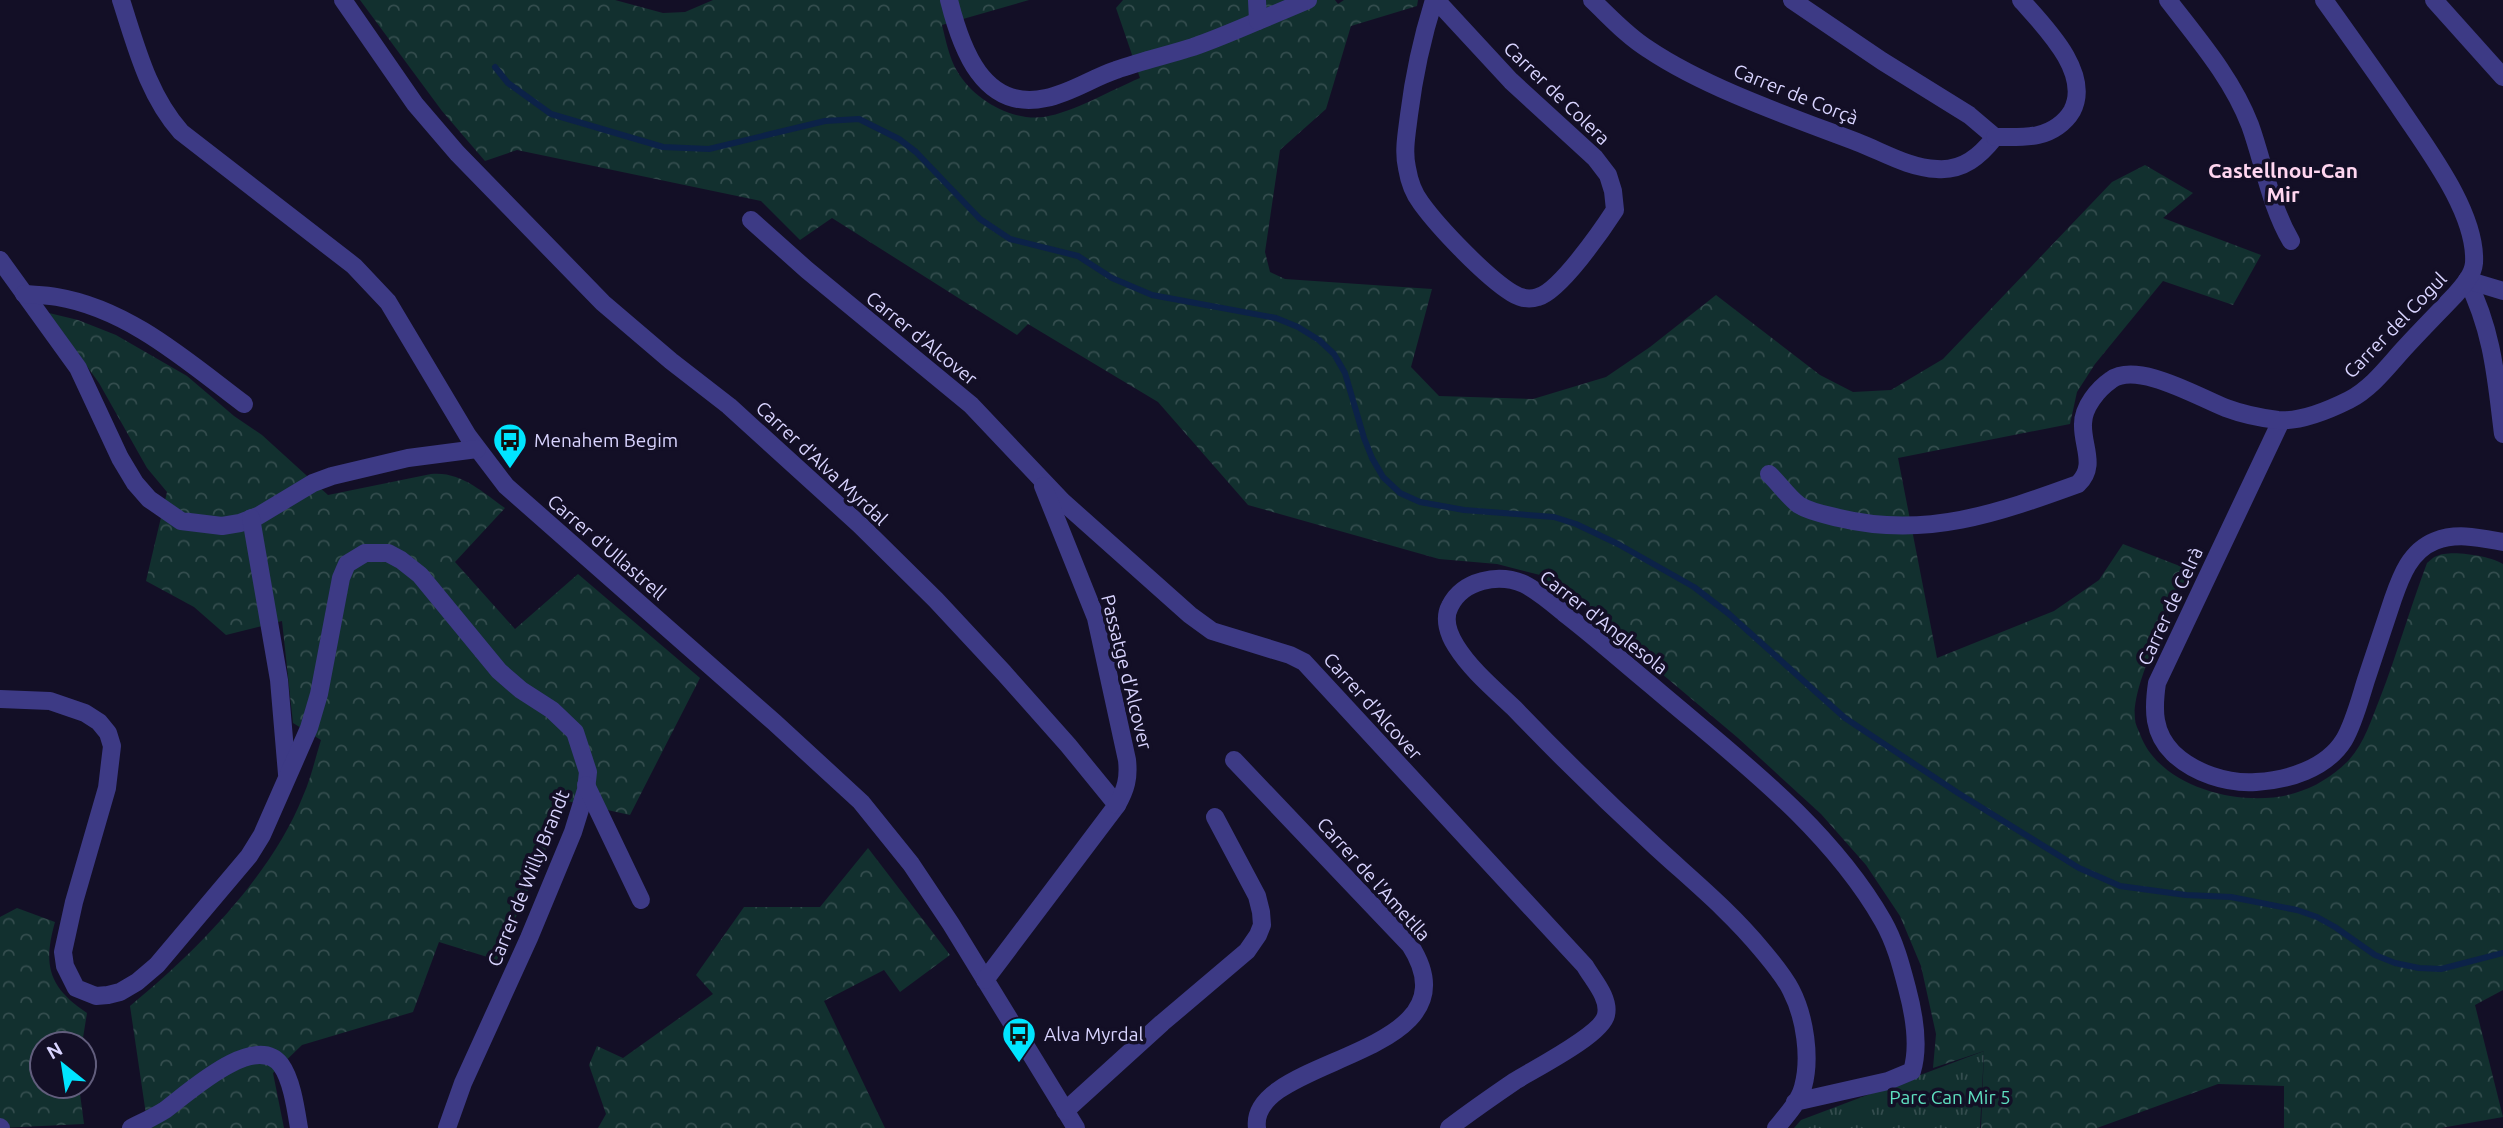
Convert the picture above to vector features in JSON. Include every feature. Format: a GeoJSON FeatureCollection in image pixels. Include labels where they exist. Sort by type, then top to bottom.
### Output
{"type":"FeatureCollection","features":[{"type":"Feature","properties":{"kind":"street","name":"Carrer d'Ullastrell"},"geometry":{"type":"LineString","coordinates":[[121,0],[148,79],[169,118],[181,132],[371,282],[403,323],[477,449],[506,486],[861,802],[911,864],[1076,1128]]}},
{"type":"Feature","properties":{"kind":"street","name":"Carrer d'Alva Myrdal"},"geometry":{"type":"LineString","coordinates":[[343,0],[415,104],[457,153],[603,303],[729,406],[869,534],[936,600],[1068,745],[1117,805]]}},
{"type":"Feature","properties":{"kind":"street"},"geometry":{"type":"LineString","coordinates":[[949,0],[964,52],[985,81],[1011,97],[1033,100],[1063,93],[1112,71],[1191,48],[1308,0]]}},
{"type":"Feature","properties":{"kind":"street"},"geometry":{"type":"LineString","coordinates":[[1257,0],[1258,21]]}},
{"type":"Feature","properties":{"kind":"street","name":"Carrer de Colera"},"geometry":{"type":"LineString","coordinates":[[1435,0],[1511,81],[1595,158],[1608,175],[1615,210],[1568,273],[1552,290],[1539,297],[1525,299],[1490,275],[1419,201],[1410,180],[1405,143],[1410,105],[1417,60],[1435,0]]}},
{"type":"Feature","properties":{"kind":"street","name":"Carrer de Corçà"},"geometry":{"type":"LineString","coordinates":[[1592,0],[1647,49],[1672,63],[1713,83],[1899,160],[1938,169],[1957,167],[1983,153],[1995,138]]}},
{"type":"Feature","properties":{"kind":"street"},"geometry":{"type":"LineString","coordinates":[[1792,0],[1882,61],[1969,115],[1995,138],[2040,135],[2068,118],[2077,102],[2070,62],[2058,43],[2021,0]]}},
{"type":"Feature","properties":{"kind":"street"},"geometry":{"type":"LineString","coordinates":[[2168,0],[2210,54],[2234,91],[2249,124],[2280,223],[2291,242]]}},
{"type":"Feature","properties":{"kind":"street","name":"Carrer del Cogul"},"geometry":{"type":"LineString","coordinates":[[1769,474],[1799,505],[1846,519],[1883,527],[1902,527],[1972,519],[2078,484],[2086,476],[2088,465],[2082,422],[2088,406],[2112,379],[2124,374],[2138,374],[2160,380],[2230,409],[2281,421],[2329,409],[2361,392],[2390,365],[2467,280],[2474,264],[2460,204],[2428,150],[2324,0]]}},
{"type":"Feature","properties":{"kind":"street"},"geometry":{"type":"LineString","coordinates":[[2434,0],[2503,78]]}},
{"type":"Feature","properties":{"kind":"street","name":"Carrer d'Alcover"},"geometry":{"type":"LineString","coordinates":[[751,220],[807,270],[971,405],[1062,500],[1190,615],[1221,635],[1290,655],[1304,662],[1585,967],[1601,990],[1605,1002],[1606,1015],[1601,1026],[1448,1128]]}},
{"type":"Feature","properties":{"kind":"street"},"geometry":{"type":"LineString","coordinates":[[0,260],[78,368],[120,458],[149,499],[181,521],[222,526],[240,523],[313,483],[332,477],[408,458],[477,449]]}},
{"type":"Feature","properties":{"kind":"street"},"geometry":{"type":"LineString","coordinates":[[2467,280],[2503,291]]}},
{"type":"Feature","properties":{"kind":"street"},"geometry":{"type":"LineString","coordinates":[[2467,280],[2491,341],[2503,434]]}},
{"type":"Feature","properties":{"kind":"street"},"geometry":{"type":"LineString","coordinates":[[24,294],[56,297],[102,310],[132,325],[172,351],[244,404]]}},
{"type":"Feature","properties":{"kind":"street","name":"Carrer de Celrà"},"geometry":{"type":"LineString","coordinates":[[2281,421],[2157,684],[2155,718],[2159,733],[2166,746],[2182,762],[2196,770],[2231,780],[2265,782],[2307,771],[2323,761],[2344,739],[2399,581],[2415,555],[2425,546],[2452,536],[2503,542]]}},
{"type":"Feature","properties":{"kind":"street","name":"Passatge d'Alcover"},"geometry":{"type":"LineString","coordinates":[[1037,472],[1096,618],[1127,760],[1126,790],[1117,805]]}},
{"type":"Feature","properties":{"kind":"street"},"geometry":{"type":"LineString","coordinates":[[251,518],[257,538],[279,680],[287,777]]}},
{"type":"Feature","properties":{"kind":"street","name":"Carrer de Willy Brandt"},"geometry":{"type":"LineString","coordinates":[[0,699],[50,701],[85,713],[99,722],[108,733],[112,746],[107,788],[74,902],[63,952],[65,966],[76,988],[96,996],[120,992],[157,965],[249,856],[262,835],[309,729],[346,564],[355,557],[374,551],[388,553],[420,575],[499,671],[521,690],[552,710],[575,732],[588,772],[573,832],[529,938],[463,1083],[447,1128]]}},
{"type":"Feature","properties":{"kind":"street","name":"Carrer d'Anglesola"},"geometry":{"type":"LineString","coordinates":[[1776,1128],[1802,1090],[1805,1052],[1800,1017],[1791,988],[1748,933],[1720,903],[1579,775],[1464,657],[1449,632],[1446,617],[1450,605],[1466,588],[1496,578],[1524,584],[1589,632],[1800,816],[1851,874],[1879,914],[1893,943],[1911,1003],[1915,1039],[1912,1072],[1888,1081],[1795,1102]]}},
{"type":"Feature","properties":{"kind":"street","name":"Carrer de l'Ametlla"},"geometry":{"type":"LineString","coordinates":[[1234,760],[1410,945],[1419,960],[1425,988],[1423,1001],[1408,1022],[1372,1044],[1290,1084],[1271,1097],[1258,1113],[1257,1128]]}},
{"type":"Feature","properties":{"kind":"street"},"geometry":{"type":"LineString","coordinates":[[586,785],[641,900]]}},
{"type":"Feature","properties":{"kind":"street"},"geometry":{"type":"LineString","coordinates":[[985,980],[1117,805]]}},
{"type":"Feature","properties":{"kind":"street"},"geometry":{"type":"LineString","coordinates":[[1065,1111],[1247,951],[1258,936],[1262,925],[1257,896],[1215,817]]}},
{"type":"Feature","properties":{"kind":"street"},"geometry":{"type":"LineString","coordinates":[[131,1128],[160,1113],[224,1066],[254,1054],[281,1065],[293,1095],[299,1128]]}},
{"type":"Feature","properties":{"kind":"green space"},"geometry":{"type":"Polygon","coordinates":[[[360,0],[615,0],[663,13],[685,12],[713,0],[1029,0],[942,25],[954,66],[973,91],[1006,112],[1019,116],[1044,117],[1068,110],[1140,78],[1116,8],[1123,0],[1335,0],[1338,4],[1344,0],[1418,0],[1417,6],[1351,26],[1326,109],[1280,150],[1265,252],[1270,272],[1285,279],[1432,289],[1411,367],[1439,396],[1533,399],[1606,377],[1650,347],[1716,295],[1820,375],[1853,392],[1891,390],[1943,359],[2112,182],[2145,165],[2193,193],[2163,218],[2261,255],[2233,305],[2163,281],[2095,364],[2077,392],[2070,424],[1898,458],[1937,658],[2054,611],[2099,580],[2123,544],[2190,570],[2146,665],[2136,704],[2137,726],[2150,753],[2184,781],[2229,796],[2274,797],[2295,793],[2324,780],[2349,760],[2359,746],[2386,681],[2427,563],[2436,556],[2460,553],[2503,564],[2503,990],[2475,1005],[2503,1117],[2441,1128],[2284,1128],[2284,1086],[2218,1084],[2097,1128],[1981,1128],[1984,1051],[1933,1068],[1936,1034],[1921,966],[1900,916],[1866,865],[1821,814],[1738,738],[1579,604],[1540,575],[1497,564],[1439,559],[1248,505],[1158,402],[1028,324],[1017,335],[832,218],[800,240],[761,201],[517,150],[485,161],[442,111],[360,0]]]}},
{"type":"Feature","properties":{"kind":"green space"},"geometry":{"type":"Polygon","coordinates":[[[49,313],[78,320],[116,335],[187,376],[234,416],[262,435],[328,495],[431,474],[452,476],[471,484],[505,508],[455,562],[515,629],[578,574],[700,678],[630,815],[567,801],[497,960],[439,942],[413,1012],[302,1045],[273,1073],[284,1128],[148,1128],[130,1006],[205,937],[252,883],[289,826],[306,789],[321,740],[293,723],[282,621],[226,635],[194,607],[146,581],[167,492],[147,468],[99,383],[49,313]]]}},
{"type":"Feature","properties":{"kind":"green space"},"geometry":{"type":"Polygon","coordinates":[[[868,848],[950,955],[900,992],[884,970],[824,1001],[885,1128],[598,1128],[606,1114],[589,1065],[597,1046],[623,1058],[713,994],[696,975],[744,907],[820,907],[868,848]]]}},
{"type":"Feature","properties":{"kind":"green space"},"geometry":{"type":"Polygon","coordinates":[[[17,908],[55,922],[49,951],[52,974],[64,994],[87,1013],[84,1030],[28,1030],[28,1100],[81,1100],[84,1124],[0,1128],[0,917],[17,908]]]}},
{"type":"Feature","properties":{"kind":"green space","name":"Parc Can Mir 5"},"geometry":{"type":"Polygon","coordinates":[[[1984,1051],[1980,1128],[1794,1128],[1801,1120],[1984,1051]]]}},
{"type":"Feature","properties":{"kind":"waterway"},"geometry":{"type":"LineString","coordinates":[[495,67],[508,83],[551,114],[663,147],[709,149],[825,121],[859,119],[899,139],[916,152],[980,219],[1010,239],[1078,256],[1112,278],[1152,295],[1276,318],[1298,327],[1319,340],[1334,354],[1345,373],[1372,458],[1383,477],[1400,493],[1420,502],[1464,510],[1554,517],[1576,524],[1618,544],[1694,587],[1729,614],[1845,718],[1958,793],[2079,868],[2120,886],[2186,895],[2231,897],[2297,910],[2335,927],[2375,955],[2419,968],[2441,969],[2503,953]]}},
{"type":"Feature","properties":{"kind":"place","name":"Menahem Begim"},"geometry":{"type":"Point","coordinates":[510,470]}},
{"type":"Feature","properties":{"kind":"place","name":"Alva Myrdal"},"geometry":{"type":"Point","coordinates":[1019,1064]}},
{"type":"Feature","properties":{"kind":"district","name":"Castellnou-Can Mir"},"geometry":{"type":"Point","coordinates":[2283,182]}}]}
